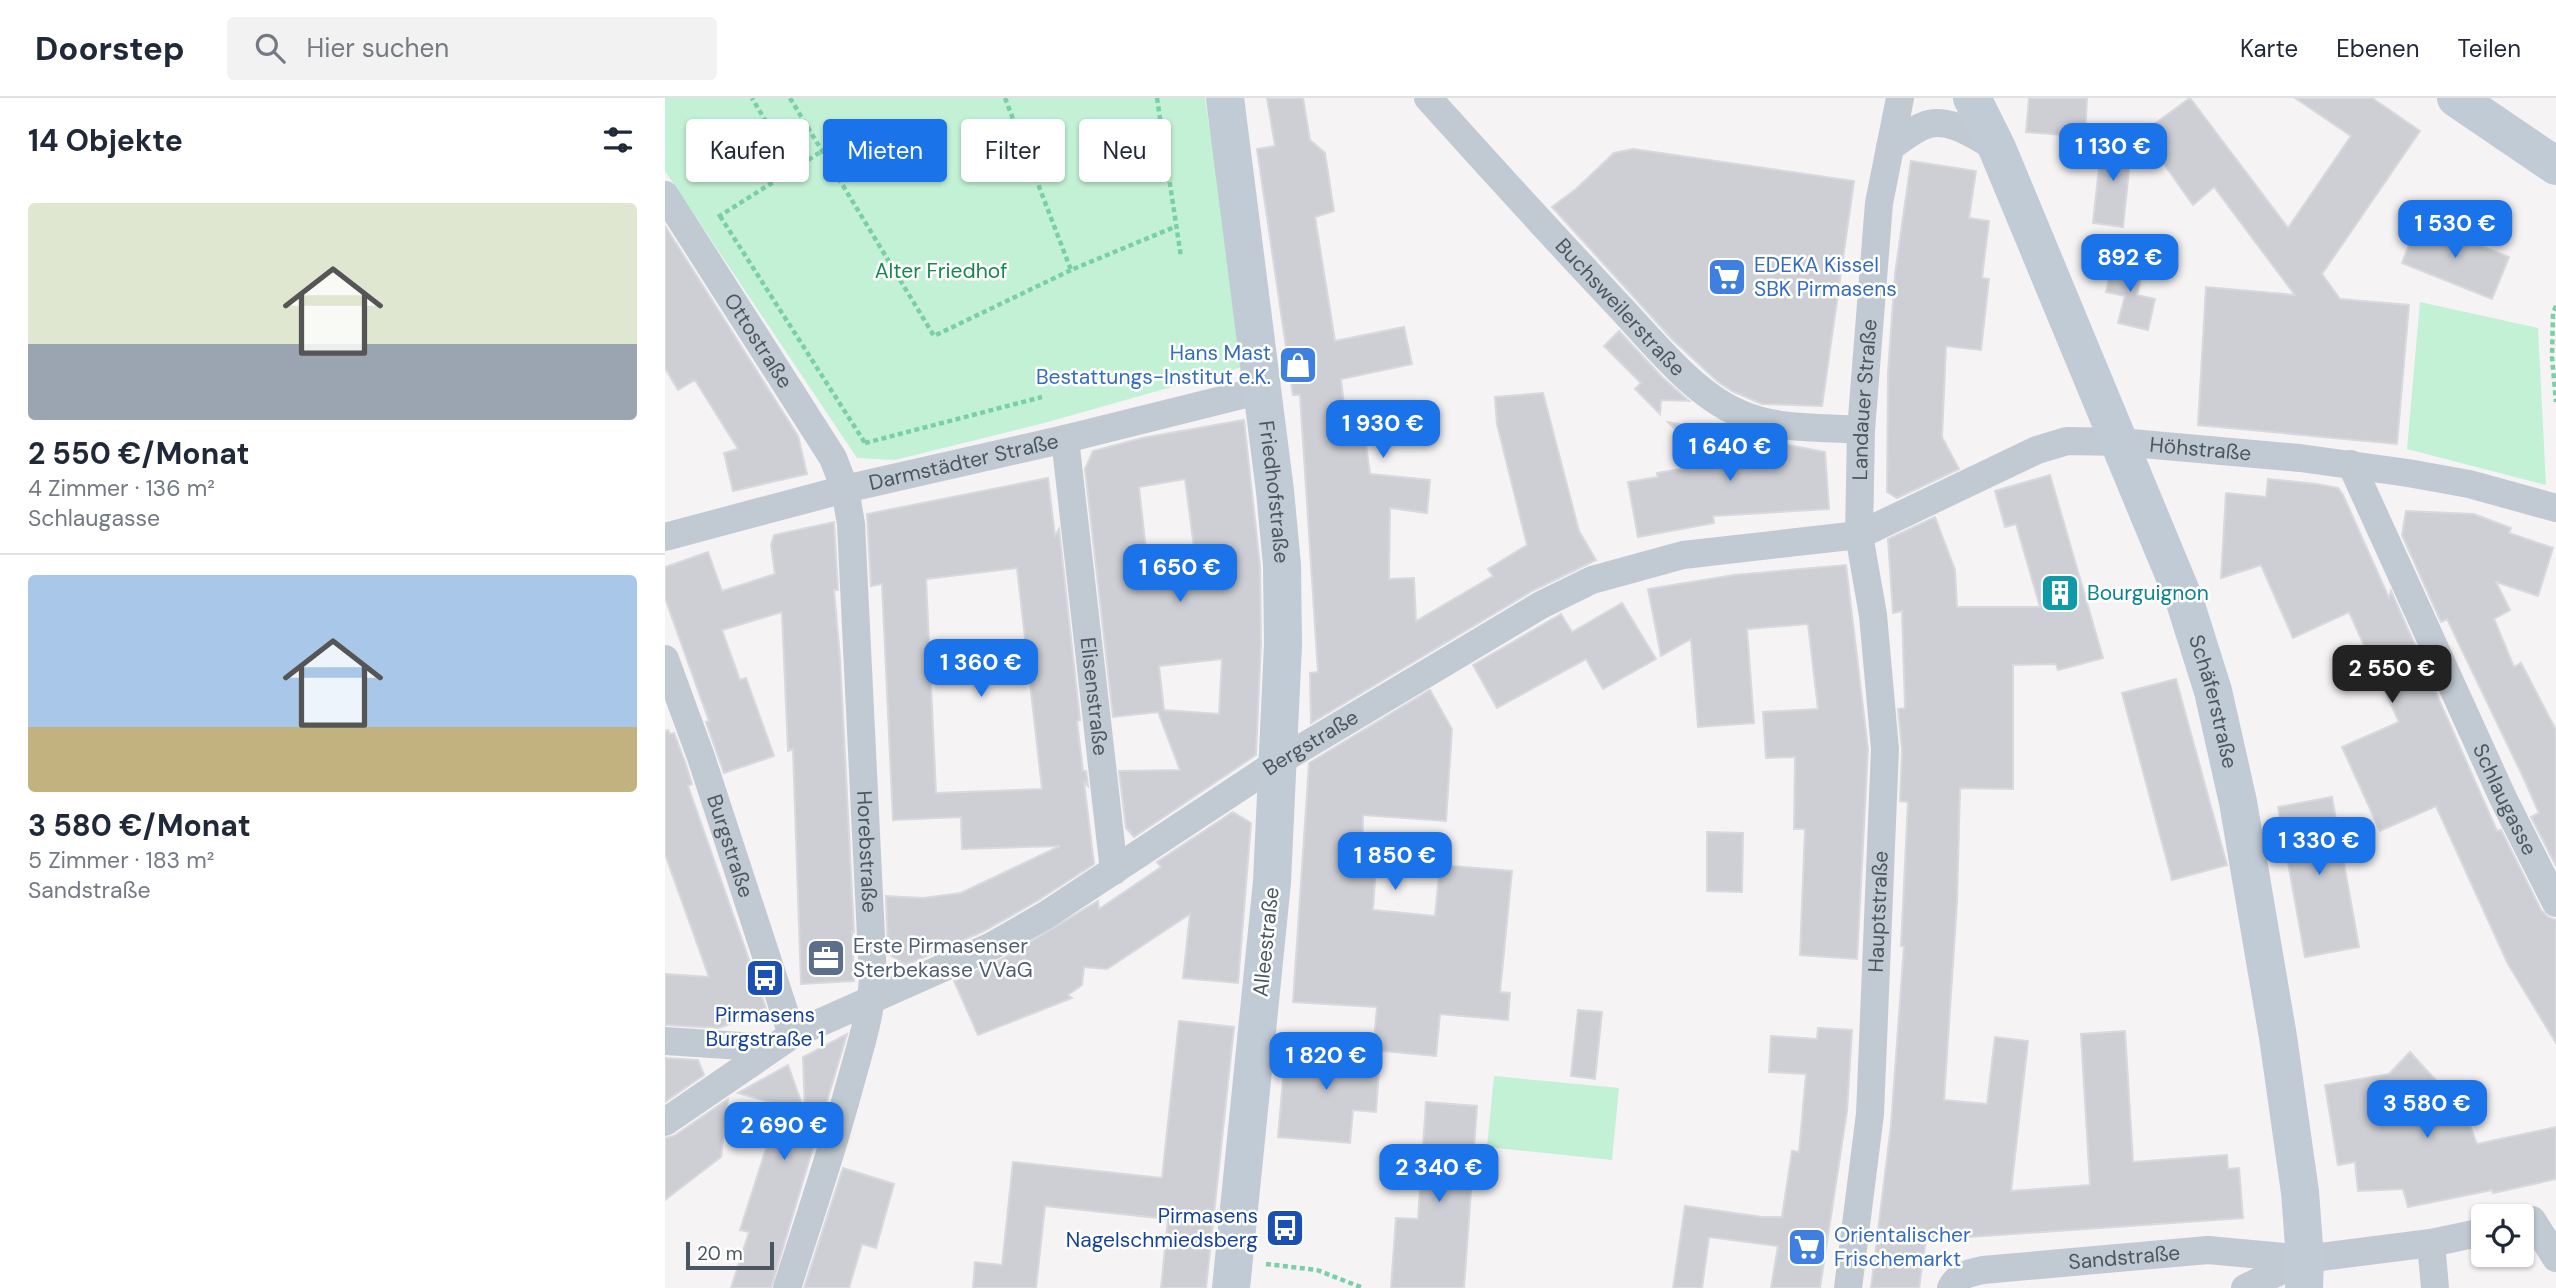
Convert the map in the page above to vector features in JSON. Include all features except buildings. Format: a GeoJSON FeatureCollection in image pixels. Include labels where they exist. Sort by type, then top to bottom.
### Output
{"type":"FeatureCollection","features":[{"type":"Feature","properties":{"kind":"main road","name":"Friedhofstraße"},"geometry":{"type":"LineString","coordinates":[[1225,98],[1282,565],[1283,644],[1278,762]]}},
{"type":"Feature","properties":{"kind":"main road"},"geometry":{"type":"LineString","coordinates":[[1972,98],[1997,148]]}},
{"type":"Feature","properties":{"kind":"main road"},"geometry":{"type":"LineString","coordinates":[[2456,98],[2556,166]]}},
{"type":"Feature","properties":{"kind":"main road","name":"Schäferstraße"},"geometry":{"type":"LineString","coordinates":[[1997,148],[2184,599],[2216,704],[2238,802],[2278,1037],[2300,1192],[2305,1273]]}},
{"type":"Feature","properties":{"kind":"main road","name":"Alleestraße"},"geometry":{"type":"LineString","coordinates":[[1232,1274],[1272,882],[1278,762]]}},
{"type":"Feature","properties":{"kind":"street","name":"Buchsweilerstraße"},"geometry":{"type":"LineString","coordinates":[[1428,98],[1553,236],[1672,362],[1705,392],[1740,414],[1757,419],[1816,429],[1861,430]]}},
{"type":"Feature","properties":{"kind":"street","name":"Landauer Straße"},"geometry":{"type":"LineString","coordinates":[[1859,535],[1861,430],[1879,203],[1900,98]]}},
{"type":"Feature","properties":{"kind":"street"},"geometry":{"type":"LineString","coordinates":[[1889,147],[1922,126],[1941,122],[1997,148]]}},
{"type":"Feature","properties":{"kind":"street","name":"Ottostraße"},"geometry":{"type":"LineString","coordinates":[[665,195],[833,458],[845,489]]}},
{"type":"Feature","properties":{"kind":"street","name":"Darmstädter Straße"},"geometry":{"type":"LineString","coordinates":[[665,537],[845,489],[1065,439],[1262,390]]}},
{"type":"Feature","properties":{"kind":"street","name":"Elisenstraße"},"geometry":{"type":"LineString","coordinates":[[1065,439],[1114,871]]}},
{"type":"Feature","properties":{"kind":"street","name":"Höhstraße"},"geometry":{"type":"LineString","coordinates":[[1859,535],[2037,450],[2067,441],[2120,442],[2351,464],[2469,484],[2556,508]]}},
{"type":"Feature","properties":{"kind":"street","name":"Schlaugasse"},"geometry":{"type":"LineString","coordinates":[[2351,464],[2503,798],[2556,903]]}},
{"type":"Feature","properties":{"kind":"street","name":"Horebstraße"},"geometry":{"type":"LineString","coordinates":[[787,1288],[840,1120],[872,998],[851,524],[845,489]]}},
{"type":"Feature","properties":{"kind":"street","name":"Bergstraße"},"geometry":{"type":"LineString","coordinates":[[665,1122],[782,1041],[992,946],[1047,915],[1278,762],[1517,619],[1592,580],[1683,555],[1859,535]]}},
{"type":"Feature","properties":{"kind":"street","name":"Hauptstraße"},"geometry":{"type":"LineString","coordinates":[[1848,1288],[1870,1114],[1885,749],[1873,615],[1859,535]]}},
{"type":"Feature","properties":{"kind":"street","name":"Burgstraße"},"geometry":{"type":"LineString","coordinates":[[665,659],[701,757],[782,1041]]}},
{"type":"Feature","properties":{"kind":"street"},"geometry":{"type":"LineString","coordinates":[[665,1041],[782,1041]]}},
{"type":"Feature","properties":{"kind":"street"},"geometry":{"type":"LineString","coordinates":[[2537,1219],[2556,1258]]}},
{"type":"Feature","properties":{"kind":"street","name":"Sandstraße"},"geometry":{"type":"LineString","coordinates":[[2245,1288],[2471,1234]]}},
{"type":"Feature","properties":{"kind":"street"},"geometry":{"type":"LineString","coordinates":[[2431,1244],[2435,1288]]}},
{"type":"Feature","properties":{"kind":"street","name":"Sandstraße"},"geometry":{"type":"LineString","coordinates":[[1951,1288],[1952,1284],[1965,1274],[1983,1270],[2208,1250],[2305,1273]]}},
{"type":"Feature","properties":{"kind":"path"},"geometry":{"type":"LineString","coordinates":[[752,98],[765,119]]}},
{"type":"Feature","properties":{"kind":"path"},"geometry":{"type":"LineString","coordinates":[[790,98],[823,151],[809,160]]}},
{"type":"Feature","properties":{"kind":"path"},"geometry":{"type":"LineString","coordinates":[[1005,98],[1071,270]]}},
{"type":"Feature","properties":{"kind":"path"},"geometry":{"type":"LineString","coordinates":[[1157,98],[1181,257]]}},
{"type":"Feature","properties":{"kind":"path"},"geometry":{"type":"LineString","coordinates":[[691,235],[774,182]]}},
{"type":"Feature","properties":{"kind":"path"},"geometry":{"type":"LineString","coordinates":[[842,182],[934,336],[1071,270],[1177,226]]}},
{"type":"Feature","properties":{"kind":"path"},"geometry":{"type":"LineString","coordinates":[[720,216],[865,443]]}},
{"type":"Feature","properties":{"kind":"path"},"geometry":{"type":"LineString","coordinates":[[2556,306],[2553,313],[2552,357],[2556,402]]}},
{"type":"Feature","properties":{"kind":"path"},"geometry":{"type":"LineString","coordinates":[[833,458],[865,443],[1042,397]]}},
{"type":"Feature","properties":{"kind":"path"},"geometry":{"type":"LineString","coordinates":[[1232,1274],[1317,1270],[1363,1288]]}},
{"type":"Feature","properties":{"kind":"green space","name":"Alter Friedhof"},"geometry":{"type":"Polygon","coordinates":[[[665,98],[1205,98],[1246,366],[1044,423],[895,460],[857,458],[665,171],[665,98]]]}},
{"type":"Feature","properties":{"kind":"green space"},"geometry":{"type":"Polygon","coordinates":[[[2420,302],[2538,328],[2546,485],[2407,449],[2420,302]]]}},
{"type":"Feature","properties":{"kind":"green space"},"geometry":{"type":"Polygon","coordinates":[[[1494,1076],[1619,1088],[1612,1160],[1487,1147],[1494,1076]]]}},
{"type":"Feature","properties":{"kind":"place","name":"EDEKA Kissel SBK Pirmasens"},"geometry":{"type":"Point","coordinates":[1727,277]}},
{"type":"Feature","properties":{"kind":"place","name":"Hans Mast Bestattungs-Institut e.K."},"geometry":{"type":"Point","coordinates":[1298,365]}},
{"type":"Feature","properties":{"kind":"place","name":"Bourguignon"},"geometry":{"type":"Point","coordinates":[2060,593]}},
{"type":"Feature","properties":{"kind":"place","name":"Erste Pirmasenser Sterbekasse VVaG"},"geometry":{"type":"Point","coordinates":[826,958]}},
{"type":"Feature","properties":{"kind":"place","name":"Pirmasens Burgstraße 1"},"geometry":{"type":"Point","coordinates":[765,978]}},
{"type":"Feature","properties":{"kind":"place","name":"Pirmasens Nagelschmiedsberg"},"geometry":{"type":"Point","coordinates":[1285,1228]}},
{"type":"Feature","properties":{"kind":"place","name":"Orientalischer Frischemarkt"},"geometry":{"type":"Point","coordinates":[1807,1247]}}]}
